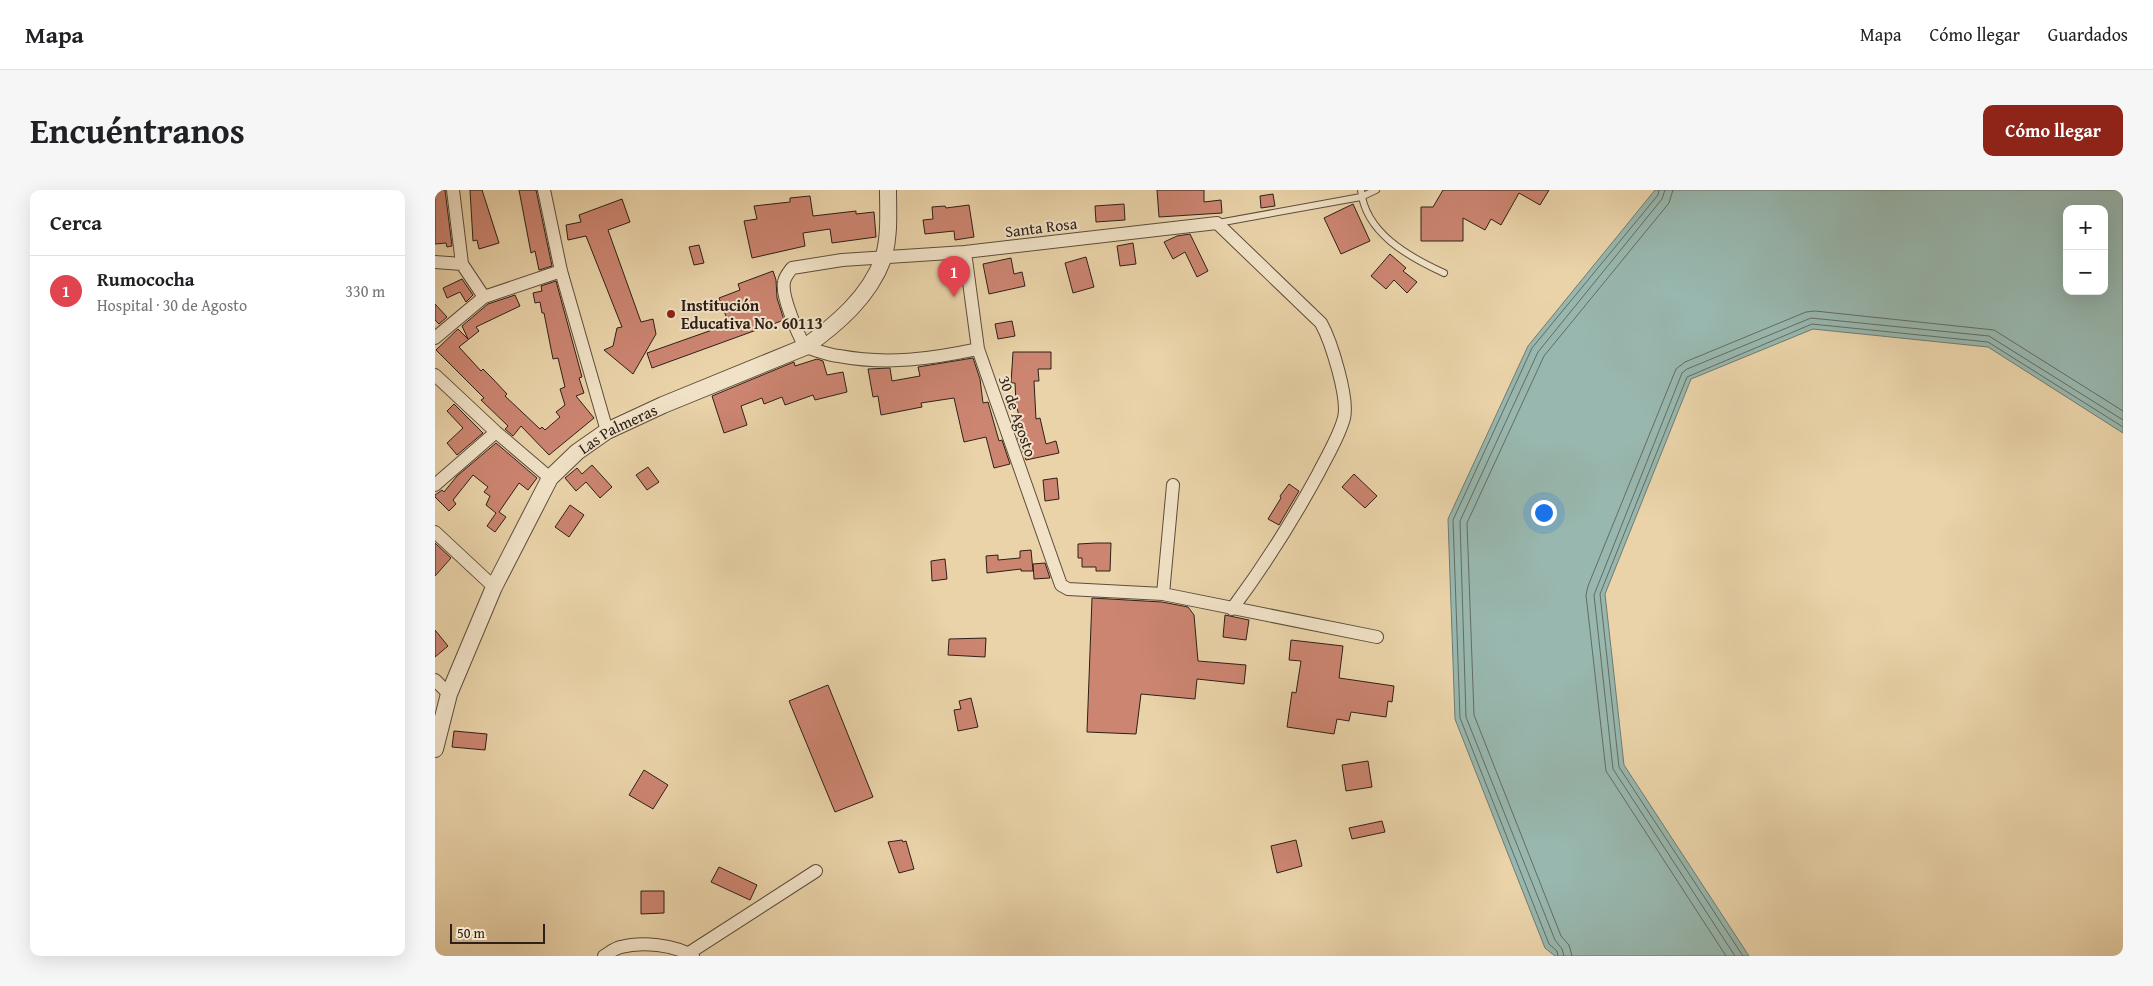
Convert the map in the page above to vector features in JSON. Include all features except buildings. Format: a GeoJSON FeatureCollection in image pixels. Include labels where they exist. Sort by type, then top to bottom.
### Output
{"type":"FeatureCollection","features":[{"type":"Feature","properties":{"kind":"street"},"geometry":{"type":"LineString","coordinates":[[453,190],[462,264],[483,297]]}},
{"type":"Feature","properties":{"kind":"street"},"geometry":{"type":"LineString","coordinates":[[545,190],[561,271],[607,431]]}},
{"type":"Feature","properties":{"kind":"street"},"geometry":{"type":"LineString","coordinates":[[883,259],[888,222],[888,190]]}},
{"type":"Feature","properties":{"kind":"street"},"geometry":{"type":"LineString","coordinates":[[1217,223],[1321,323],[1329,337],[1340,378],[1344,417],[1329,454],[1303,502],[1232,609]]}},
{"type":"Feature","properties":{"kind":"street","name":"Santa Rosa"},"geometry":{"type":"LineString","coordinates":[[805,347],[795,328],[783,284],[786,275],[792,268],[842,260],[883,259],[965,252],[1217,223]]}},
{"type":"Feature","properties":{"kind":"street","name":"30 de Agosto"},"geometry":{"type":"LineString","coordinates":[[965,252],[978,349],[1061,585],[1068,589],[1163,594]]}},
{"type":"Feature","properties":{"kind":"street","name":"Las Palmeras"},"geometry":{"type":"LineString","coordinates":[[435,749],[449,694],[494,587],[550,478],[577,452],[607,431],[663,405],[805,347],[855,305],[883,259]]}},
{"type":"Feature","properties":{"kind":"street"},"geometry":{"type":"LineString","coordinates":[[435,262],[462,264]]}},
{"type":"Feature","properties":{"kind":"street"},"geometry":{"type":"LineString","coordinates":[[435,338],[483,297],[561,271]]}},
{"type":"Feature","properties":{"kind":"street"},"geometry":{"type":"LineString","coordinates":[[805,347],[836,356],[884,360],[932,359],[978,349]]}},
{"type":"Feature","properties":{"kind":"street"},"geometry":{"type":"LineString","coordinates":[[435,375],[496,432],[550,478]]}},
{"type":"Feature","properties":{"kind":"street"},"geometry":{"type":"LineString","coordinates":[[435,485],[496,432]]}},
{"type":"Feature","properties":{"kind":"street"},"geometry":{"type":"LineString","coordinates":[[1173,485],[1163,594],[1377,637]]}},
{"type":"Feature","properties":{"kind":"street"},"geometry":{"type":"LineString","coordinates":[[435,532],[494,587]]}},
{"type":"Feature","properties":{"kind":"street"},"geometry":{"type":"LineString","coordinates":[[435,680],[449,694]]}},
{"type":"Feature","properties":{"kind":"street"},"geometry":{"type":"LineString","coordinates":[[604,956],[619,947],[634,945],[656,945],[691,955],[815,871]]}},
{"type":"Feature","properties":{"kind":"lane"},"geometry":{"type":"LineString","coordinates":[[1361,190],[1361,198],[1368,216],[1390,241],[1418,261],[1444,274]]}},
{"type":"Feature","properties":{"kind":"lane","name":"Santa Rosa"},"geometry":{"type":"LineString","coordinates":[[1217,223],[1361,198],[1376,190]]}},
{"type":"Feature","properties":{"kind":"water"},"geometry":{"type":"Polygon","coordinates":[[[1655,190],[2123,190],[2123,433],[1988,347],[1813,329],[1691,379],[1605,594],[1624,765],[1749,956],[1555,956],[1545,948],[1455,719],[1448,519],[1528,346],[1655,190]]]}},
{"type":"Feature","properties":{"kind":"place","name":"Rumococha"},"geometry":{"type":"Point","coordinates":[954,297]}},
{"type":"Feature","properties":{"kind":"place","name":"Institución Educativa No. 60113"},"geometry":{"type":"Point","coordinates":[671,314]}}]}
